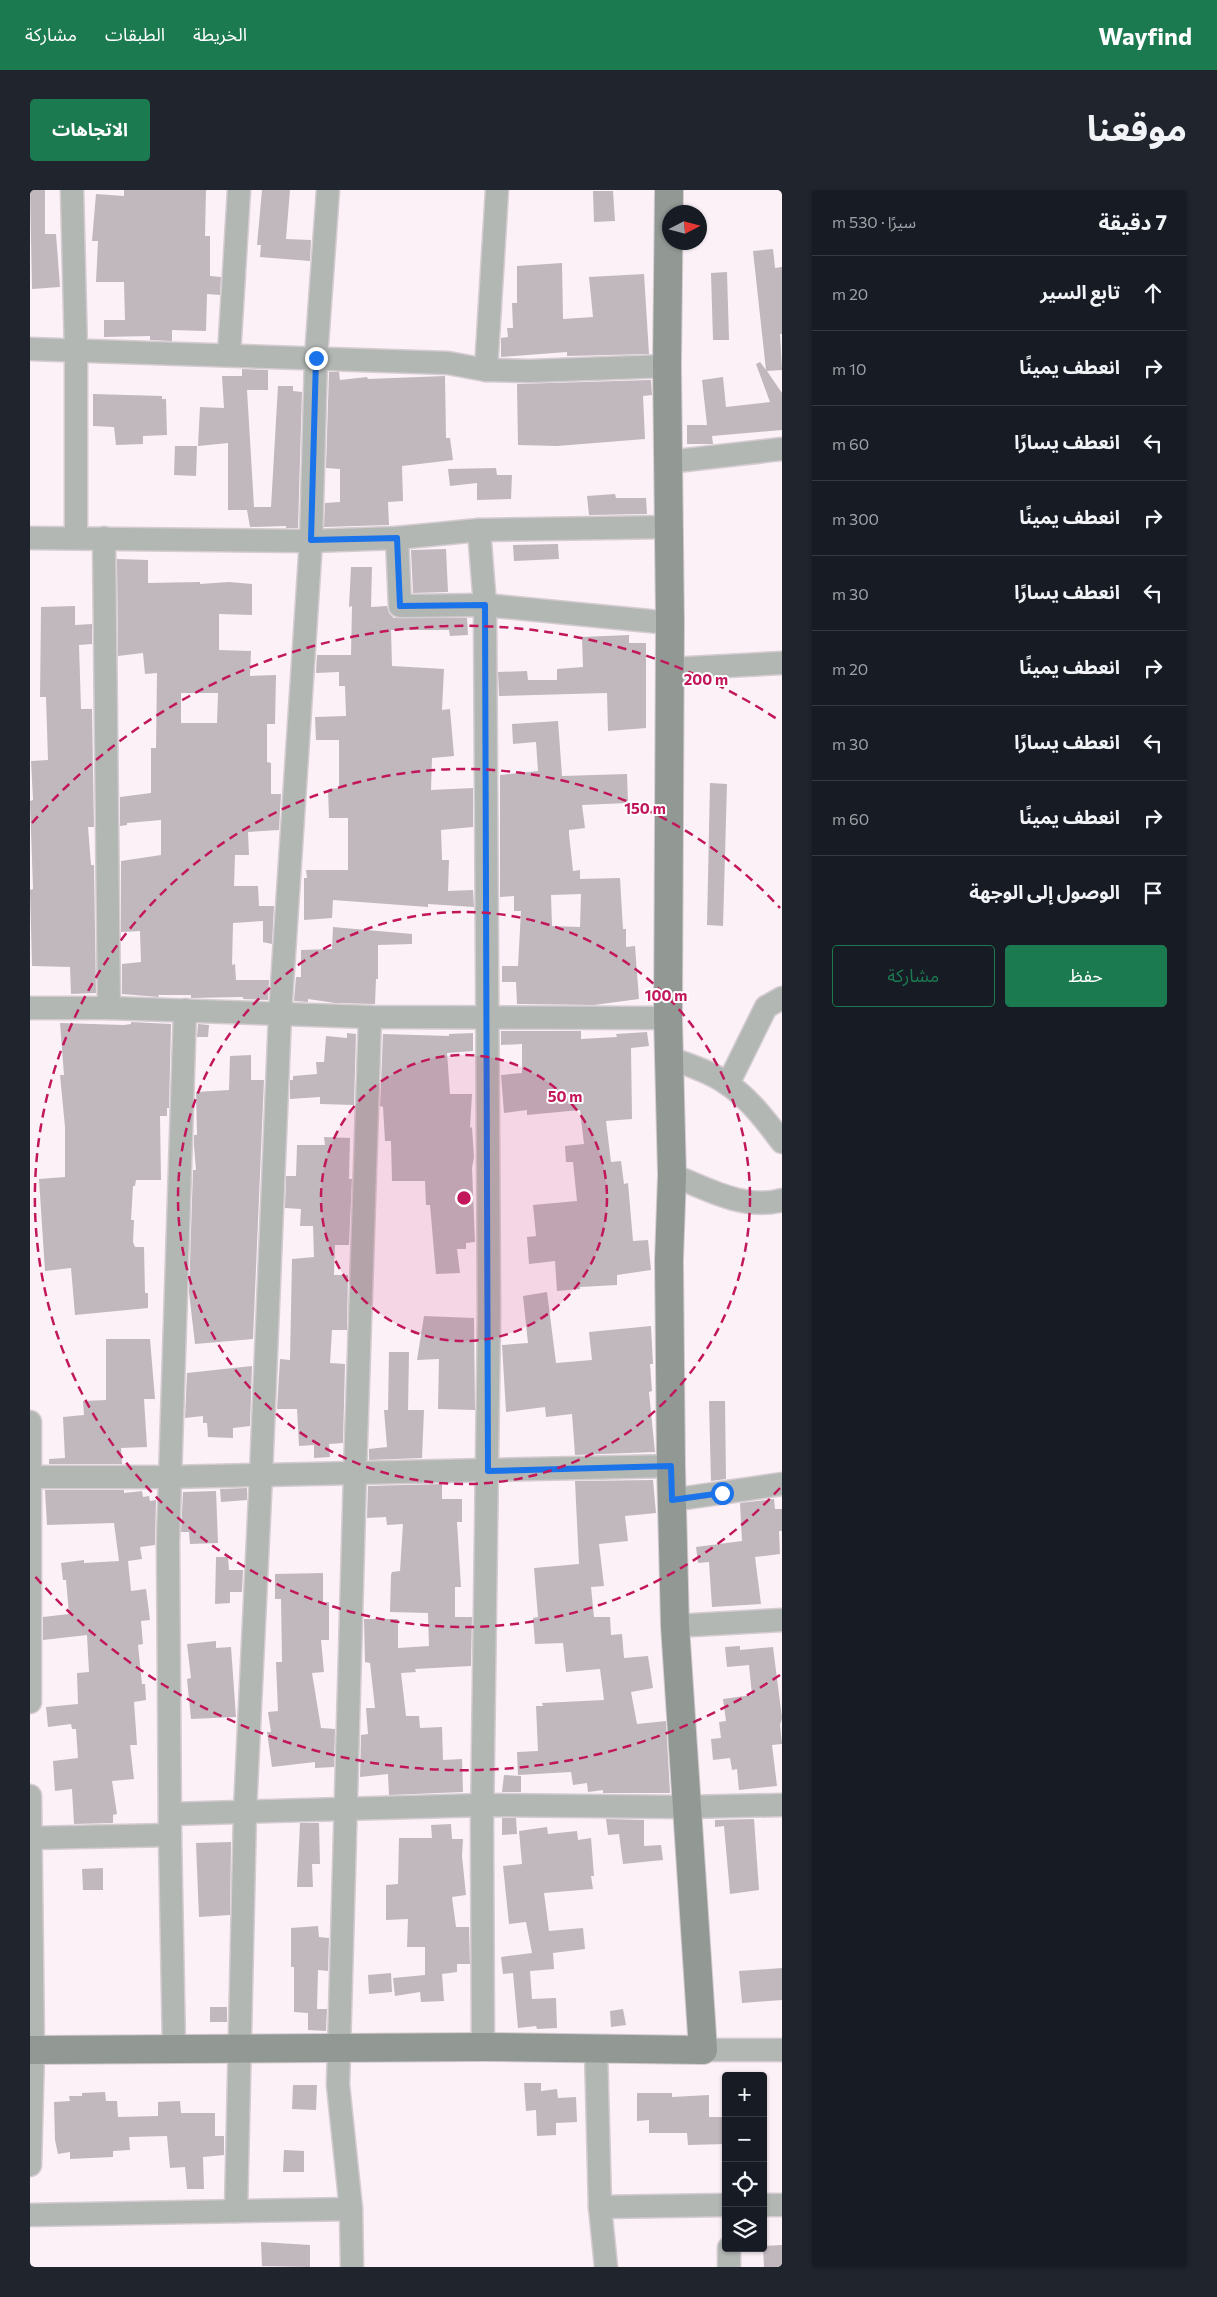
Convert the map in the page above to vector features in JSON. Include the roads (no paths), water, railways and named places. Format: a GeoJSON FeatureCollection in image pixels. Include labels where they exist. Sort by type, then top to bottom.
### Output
{"type":"FeatureCollection","features":[{"type":"Feature","properties":{"kind":"street"},"geometry":{"type":"LineString","coordinates":[[72,190],[76,352],[76,537]]}},
{"type":"Feature","properties":{"kind":"street"},"geometry":{"type":"LineString","coordinates":[[229,355],[239,190]]}},
{"type":"Feature","properties":{"kind":"street"},"geometry":{"type":"LineString","coordinates":[[236,2211],[245,1811],[280,1015],[311,540],[316,358],[328,190]]}},
{"type":"Feature","properties":{"kind":"street"},"geometry":{"type":"LineString","coordinates":[[486,370],[497,190]]}},
{"type":"Feature","properties":{"kind":"street"},"geometry":{"type":"LineString","coordinates":[[669,190],[667,366],[670,623],[668,1018],[672,1175],[670,1260],[671,1466],[675,1626],[685,1807],[702,2050]]}},
{"type":"Feature","properties":{"kind":"street"},"geometry":{"type":"LineString","coordinates":[[30,350],[448,363],[486,370],[530,371],[667,366]]}},
{"type":"Feature","properties":{"kind":"street"},"geometry":{"type":"LineString","coordinates":[[668,462],[782,449]]}},
{"type":"Feature","properties":{"kind":"street"},"geometry":{"type":"LineString","coordinates":[[30,538],[311,540],[397,538],[478,530],[669,527]]}},
{"type":"Feature","properties":{"kind":"street"},"geometry":{"type":"LineString","coordinates":[[478,530],[485,605],[485,1019],[489,1315],[483,2047]]}},
{"type":"Feature","properties":{"kind":"street"},"geometry":{"type":"LineString","coordinates":[[104,538],[109,1008]]}},
{"type":"Feature","properties":{"kind":"street"},"geometry":{"type":"LineString","coordinates":[[397,538],[400,606],[485,605],[670,623]]}},
{"type":"Feature","properties":{"kind":"street"},"geometry":{"type":"LineString","coordinates":[[670,669],[782,663]]}},
{"type":"Feature","properties":{"kind":"street"},"geometry":{"type":"LineString","coordinates":[[728,1084],[766,1007],[782,998]]}},
{"type":"Feature","properties":{"kind":"street"},"geometry":{"type":"LineString","coordinates":[[30,1008],[109,1008],[280,1015],[485,1019],[668,1018]]}},
{"type":"Feature","properties":{"kind":"street"},"geometry":{"type":"LineString","coordinates":[[174,2048],[168,1542],[185,1010]]}},
{"type":"Feature","properties":{"kind":"street"},"geometry":{"type":"LineString","coordinates":[[352,2267],[351,2210],[339,2102],[355,1473],[370,1017]]}},
{"type":"Feature","properties":{"kind":"street"},"geometry":{"type":"LineString","coordinates":[[670,1058],[714,1076],[728,1084],[748,1103],[782,1142]]}},
{"type":"Feature","properties":{"kind":"street"},"geometry":{"type":"LineString","coordinates":[[672,1175],[748,1203],[764,1204],[782,1200]]}},
{"type":"Feature","properties":{"kind":"street"},"geometry":{"type":"LineString","coordinates":[[30,1422],[30,1702]]}},
{"type":"Feature","properties":{"kind":"street"},"geometry":{"type":"LineString","coordinates":[[30,1477],[170,1477],[671,1466]]}},
{"type":"Feature","properties":{"kind":"street"},"geometry":{"type":"LineString","coordinates":[[672,1500],[782,1484]]}},
{"type":"Feature","properties":{"kind":"street"},"geometry":{"type":"LineString","coordinates":[[675,1626],[782,1620]]}},
{"type":"Feature","properties":{"kind":"street"},"geometry":{"type":"LineString","coordinates":[[30,1796],[30,2165]]}},
{"type":"Feature","properties":{"kind":"street"},"geometry":{"type":"LineString","coordinates":[[31,1838],[170,1824],[245,1811],[484,1805],[685,1807],[782,1805]]}},
{"type":"Feature","properties":{"kind":"street"},"geometry":{"type":"LineString","coordinates":[[31,2050],[483,2047],[782,2050]]}},
{"type":"Feature","properties":{"kind":"street"},"geometry":{"type":"LineString","coordinates":[[596,2049],[600,2207],[606,2267]]}},
{"type":"Feature","properties":{"kind":"street"},"geometry":{"type":"LineString","coordinates":[[600,2207],[722,2205]]}},
{"type":"Feature","properties":{"kind":"street"},"geometry":{"type":"LineString","coordinates":[[767,2205],[782,2205]]}},
{"type":"Feature","properties":{"kind":"street"},"geometry":{"type":"LineString","coordinates":[[30,2215],[351,2210]]}},
{"type":"Feature","properties":{"kind":"street"},"geometry":{"type":"LineString","coordinates":[[729,2252],[730,2267]]}}]}
